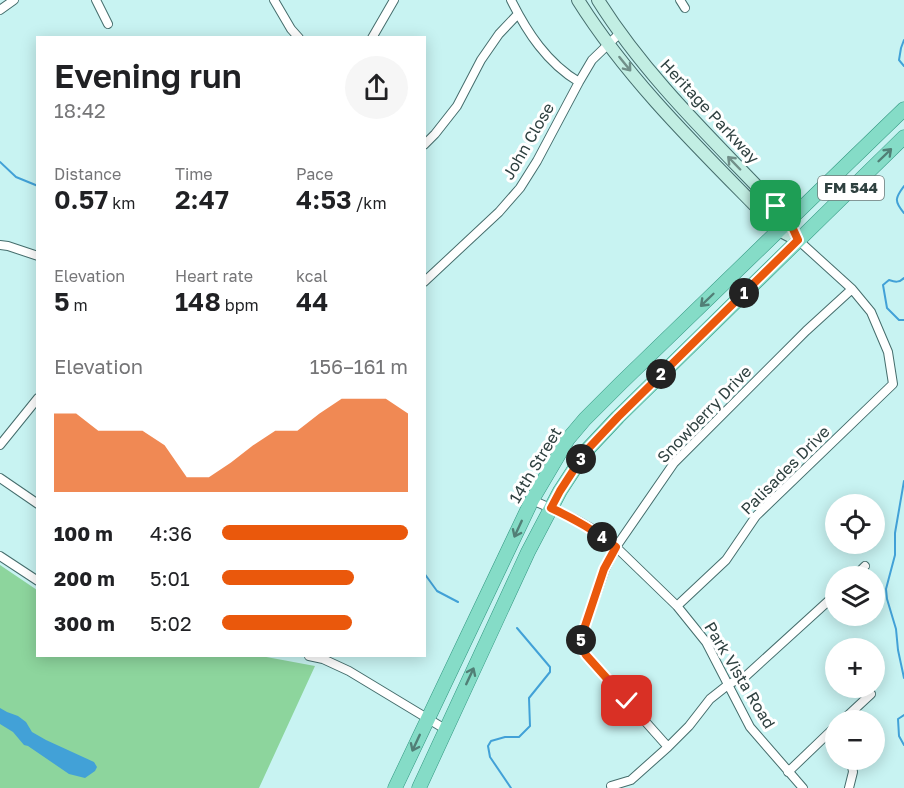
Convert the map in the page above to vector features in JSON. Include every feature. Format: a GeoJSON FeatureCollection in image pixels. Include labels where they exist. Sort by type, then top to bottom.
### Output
{"type":"FeatureCollection","features":[{"type":"Feature","properties":{"kind":"main road","name":"Heritage Parkway"},"geometry":{"type":"LineString","coordinates":[[578,0],[608,43],[671,117],[784,225]]}},
{"type":"Feature","properties":{"kind":"main road","name":"Heritage Parkway"},"geometry":{"type":"LineString","coordinates":[[598,0],[647,68],[798,240]]}},
{"type":"Feature","properties":{"kind":"main road"},"geometry":{"type":"LineString","coordinates":[[671,117],[681,108]]}},
{"type":"Feature","properties":{"kind":"main road","name":"FM 544"},"geometry":{"type":"LineString","coordinates":[[784,225],[904,109]]}},
{"type":"Feature","properties":{"kind":"main road","name":"FM 544"},"geometry":{"type":"LineString","coordinates":[[798,240],[904,137]]}},
{"type":"Feature","properties":{"kind":"main road","name":"14th Street"},"geometry":{"type":"LineString","coordinates":[[395,788],[532,500],[568,439],[585,419],[784,225]]}},
{"type":"Feature","properties":{"kind":"main road"},"geometry":{"type":"LineString","coordinates":[[419,788],[528,552],[551,508],[586,451],[798,240]]}},
{"type":"Feature","properties":{"kind":"street"},"geometry":{"type":"LineString","coordinates":[[0,10],[14,0]]}},
{"type":"Feature","properties":{"kind":"street"},"geometry":{"type":"LineString","coordinates":[[96,0],[108,24]]}},
{"type":"Feature","properties":{"kind":"street"},"geometry":{"type":"LineString","coordinates":[[274,0],[297,36]]}},
{"type":"Feature","properties":{"kind":"street"},"geometry":{"type":"LineString","coordinates":[[373,36],[394,0]]}},
{"type":"Feature","properties":{"kind":"street"},"geometry":{"type":"LineString","coordinates":[[511,0],[546,55],[558,69],[579,82]]}},
{"type":"Feature","properties":{"kind":"street"},"geometry":{"type":"LineString","coordinates":[[680,0],[686,8]]}},
{"type":"Feature","properties":{"kind":"street"},"geometry":{"type":"LineString","coordinates":[[426,143],[457,106],[481,60],[499,34],[518,14]]}},
{"type":"Feature","properties":{"kind":"street","name":"John Close"},"geometry":{"type":"LineString","coordinates":[[426,280],[499,212],[520,188],[592,60],[621,32]]}},
{"type":"Feature","properties":{"kind":"street"},"geometry":{"type":"LineString","coordinates":[[798,240],[852,289]]}},
{"type":"Feature","properties":{"kind":"street"},"geometry":{"type":"LineString","coordinates":[[0,245],[36,255]]}},
{"type":"Feature","properties":{"kind":"street","name":"Palisades Drive"},"geometry":{"type":"LineString","coordinates":[[677,606],[726,560],[756,516],[893,384],[888,352],[871,312],[852,289]]}},
{"type":"Feature","properties":{"kind":"street","name":"Snowberry Drive"},"geometry":{"type":"LineString","coordinates":[[668,747],[586,655],[581,646],[582,635],[604,569],[616,547],[674,463],[806,331],[852,289]]}},
{"type":"Feature","properties":{"kind":"street"},"geometry":{"type":"LineString","coordinates":[[0,446],[36,401]]}},
{"type":"Feature","properties":{"kind":"street"},"geometry":{"type":"LineString","coordinates":[[0,478],[36,503]]}},
{"type":"Feature","properties":{"kind":"street","name":"Park Vista Road"},"geometry":{"type":"LineString","coordinates":[[532,500],[591,528],[616,547],[677,606],[706,642],[750,727],[803,788]]}},
{"type":"Feature","properties":{"kind":"street"},"geometry":{"type":"LineString","coordinates":[[0,556],[36,581]]}},
{"type":"Feature","properties":{"kind":"street"},"geometry":{"type":"LineString","coordinates":[[611,786],[631,780],[689,726],[710,699],[729,684],[747,675],[825,604]]}},
{"type":"Feature","properties":{"kind":"street"},"geometry":{"type":"LineString","coordinates":[[312,657],[341,666],[445,729]]}},
{"type":"Feature","properties":{"kind":"street"},"geometry":{"type":"LineString","coordinates":[[854,710],[867,698]]}},
{"type":"Feature","properties":{"kind":"street"},"geometry":{"type":"LineString","coordinates":[[788,772],[825,737]]}},
{"type":"Feature","properties":{"kind":"street"},"geometry":{"type":"LineString","coordinates":[[849,788],[853,770]]}},
{"type":"Feature","properties":{"kind":"green space"},"geometry":{"type":"Polygon","coordinates":[[[0,565],[36,589],[36,657],[266,657],[315,666],[259,788],[0,788],[0,565]]]}},
{"type":"Feature","properties":{"kind":"water"},"geometry":{"type":"Polygon","coordinates":[[[0,708],[26,722],[32,732],[94,762],[97,767],[95,771],[85,778],[69,774],[24,745],[13,732],[0,724],[0,708]]]}},
{"type":"Feature","properties":{"kind":"waterway"},"geometry":{"type":"LineString","coordinates":[[904,40],[899,60],[904,66]]}},
{"type":"Feature","properties":{"kind":"waterway"},"geometry":{"type":"LineString","coordinates":[[0,162],[16,177],[36,185]]}},
{"type":"Feature","properties":{"kind":"waterway"},"geometry":{"type":"LineString","coordinates":[[904,186],[897,200],[904,213]]}},
{"type":"Feature","properties":{"kind":"waterway"},"geometry":{"type":"LineString","coordinates":[[904,278],[897,282],[889,280],[883,285],[887,308],[899,320],[904,320]]}},
{"type":"Feature","properties":{"kind":"waterway"},"geometry":{"type":"LineString","coordinates":[[904,481],[895,533],[895,555],[886,589],[896,629],[904,678]]}},
{"type":"Feature","properties":{"kind":"waterway"},"geometry":{"type":"LineString","coordinates":[[426,576],[437,591],[458,602]]}},
{"type":"Feature","properties":{"kind":"waterway"},"geometry":{"type":"LineString","coordinates":[[511,788],[490,757],[488,746],[491,741],[505,737],[519,737],[530,726],[529,698],[550,672],[550,667],[517,628]]}},
{"type":"Feature","properties":{"kind":"waterway"},"geometry":{"type":"LineString","coordinates":[[904,715],[898,719],[899,736],[904,745]]}},
{"type":"Feature","properties":{"kind":"route"},"geometry":{"type":"LineString","coordinates":[[627,701],[586,655],[581,646],[582,635],[604,569],[616,547],[591,528],[551,508],[586,451],[798,240],[789,220],[776,206]]}}]}
